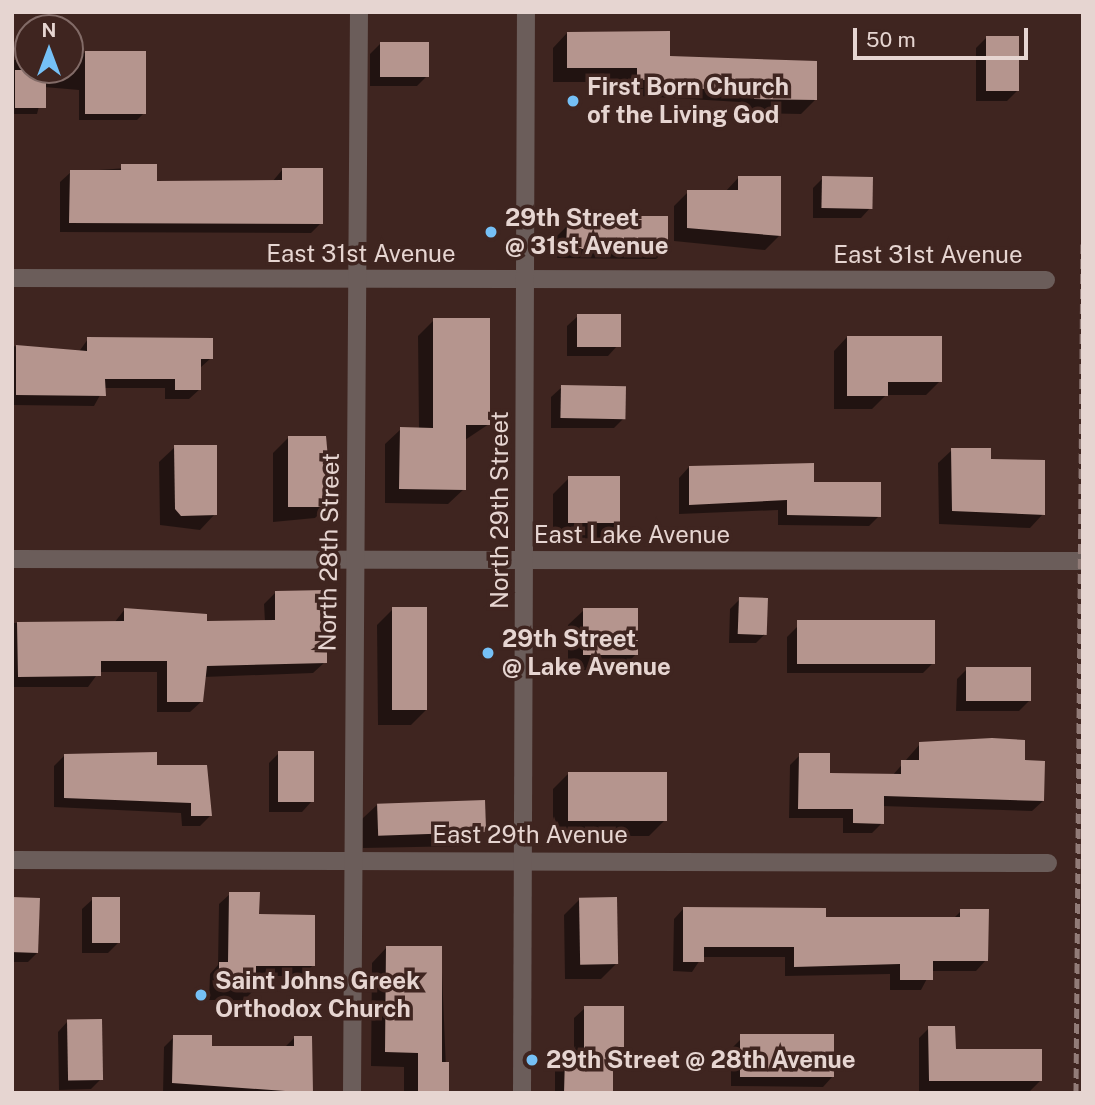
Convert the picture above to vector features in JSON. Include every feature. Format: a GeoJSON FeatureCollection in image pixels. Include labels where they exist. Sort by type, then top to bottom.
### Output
{"type":"FeatureCollection","features":[{"type":"Feature","properties":{"kind":"street","name":"North 28th Street"},"geometry":{"type":"LineString","coordinates":[[352,1093],[351,859],[359,12]]}},
{"type":"Feature","properties":{"kind":"street","name":"North 29th Street"},"geometry":{"type":"LineString","coordinates":[[522,1093],[526,12]]}},
{"type":"Feature","properties":{"kind":"street","name":"East 31st Avenue"},"geometry":{"type":"LineString","coordinates":[[12,278],[1046,280]]}},
{"type":"Feature","properties":{"kind":"street","name":"East Lake Avenue"},"geometry":{"type":"LineString","coordinates":[[12,559],[1083,561]]}},
{"type":"Feature","properties":{"kind":"street","name":"East 29th Avenue"},"geometry":{"type":"LineString","coordinates":[[12,860],[523,859],[1048,863]]}},
{"type":"Feature","properties":{"kind":"building"},"geometry":{"type":"Polygon","coordinates":[[[670,31],[670,56],[817,61],[817,100],[754,99],[754,88],[697,89],[697,80],[637,80],[637,68],[567,68],[567,32],[670,31]]]}},
{"type":"Feature","properties":{"kind":"building"},"geometry":{"type":"Polygon","coordinates":[[[986,36],[1019,36],[1019,91],[986,91],[986,36]]]}},
{"type":"Feature","properties":{"kind":"building"},"geometry":{"type":"Polygon","coordinates":[[[380,42],[429,42],[429,77],[380,77],[380,42]]]}},
{"type":"Feature","properties":{"kind":"building"},"geometry":{"type":"Polygon","coordinates":[[[85,51],[146,51],[146,114],[85,114],[85,51]]]}},
{"type":"Feature","properties":{"kind":"building"},"geometry":{"type":"Polygon","coordinates":[[[15,84],[46,84],[46,108],[15,108],[15,84]]]}},
{"type":"Feature","properties":{"kind":"building"},"geometry":{"type":"Polygon","coordinates":[[[121,164],[157,164],[157,181],[282,180],[282,168],[323,168],[323,224],[69,223],[70,170],[121,170],[121,164]]]}},
{"type":"Feature","properties":{"kind":"building"},"geometry":{"type":"Polygon","coordinates":[[[738,176],[781,176],[781,236],[687,228],[687,190],[738,190],[738,176]]]}},
{"type":"Feature","properties":{"kind":"building"},"geometry":{"type":"Polygon","coordinates":[[[822,176],[873,177],[872,209],[821,208],[822,176]]]}},
{"type":"Feature","properties":{"kind":"building"},"geometry":{"type":"Polygon","coordinates":[[[636,216],[668,216],[668,249],[566,249],[567,224],[636,225],[636,216]]]}},
{"type":"Feature","properties":{"kind":"building"},"geometry":{"type":"Polygon","coordinates":[[[577,314],[621,314],[621,347],[577,347],[577,314]]]}},
{"type":"Feature","properties":{"kind":"building"},"geometry":{"type":"Polygon","coordinates":[[[433,318],[490,318],[490,425],[466,425],[466,490],[399,489],[400,427],[433,428],[433,318]]]}},
{"type":"Feature","properties":{"kind":"building"},"geometry":{"type":"Polygon","coordinates":[[[847,336],[942,336],[942,382],[888,382],[888,396],[847,396],[847,336]]]}},
{"type":"Feature","properties":{"kind":"building"},"geometry":{"type":"Polygon","coordinates":[[[87,337],[213,338],[213,359],[201,359],[201,390],[175,390],[175,379],[105,379],[106,396],[16,395],[16,345],[87,351],[87,337]]]}},
{"type":"Feature","properties":{"kind":"building"},"geometry":{"type":"Polygon","coordinates":[[[561,385],[626,386],[625,419],[560,418],[561,385]]]}},
{"type":"Feature","properties":{"kind":"building"},"geometry":{"type":"Polygon","coordinates":[[[288,436],[326,436],[332,503],[326,507],[288,507],[288,436]]]}},
{"type":"Feature","properties":{"kind":"building"},"geometry":{"type":"Polygon","coordinates":[[[174,445],[217,445],[217,515],[181,516],[175,509],[174,445]]]}},
{"type":"Feature","properties":{"kind":"building"},"geometry":{"type":"Polygon","coordinates":[[[951,448],[991,448],[991,459],[1045,460],[1045,515],[952,511],[951,448]]]}},
{"type":"Feature","properties":{"kind":"building"},"geometry":{"type":"Polygon","coordinates":[[[814,463],[814,482],[881,482],[881,517],[787,515],[787,500],[689,505],[689,466],[814,463]]]}},
{"type":"Feature","properties":{"kind":"building"},"geometry":{"type":"Polygon","coordinates":[[[568,476],[620,476],[620,523],[568,523],[568,476]]]}},
{"type":"Feature","properties":{"kind":"building"},"geometry":{"type":"Polygon","coordinates":[[[327,590],[327,663],[207,666],[203,702],[167,702],[167,661],[101,661],[101,676],[18,677],[17,622],[124,621],[124,608],[207,614],[207,621],[275,620],[275,591],[327,590]]]}},
{"type":"Feature","properties":{"kind":"building"},"geometry":{"type":"Polygon","coordinates":[[[739,597],[768,598],[767,635],[738,634],[739,597]]]}},
{"type":"Feature","properties":{"kind":"building"},"geometry":{"type":"Polygon","coordinates":[[[392,607],[427,607],[427,710],[392,710],[392,607]]]}},
{"type":"Feature","properties":{"kind":"building"},"geometry":{"type":"Polygon","coordinates":[[[583,608],[638,608],[638,655],[583,655],[583,608]]]}},
{"type":"Feature","properties":{"kind":"building"},"geometry":{"type":"Polygon","coordinates":[[[797,620],[935,620],[935,664],[797,664],[797,620]]]}},
{"type":"Feature","properties":{"kind":"building"},"geometry":{"type":"Polygon","coordinates":[[[966,667],[1031,667],[1031,701],[966,701],[966,667]]]}},
{"type":"Feature","properties":{"kind":"building"},"geometry":{"type":"Polygon","coordinates":[[[992,738],[1025,740],[1025,760],[1045,761],[1044,801],[884,796],[884,824],[853,823],[853,809],[798,809],[799,753],[830,753],[830,773],[901,774],[901,760],[919,760],[919,742],[992,738]]]}},
{"type":"Feature","properties":{"kind":"building"},"geometry":{"type":"Polygon","coordinates":[[[278,751],[314,751],[314,802],[278,802],[278,751]]]}},
{"type":"Feature","properties":{"kind":"building"},"geometry":{"type":"Polygon","coordinates":[[[157,752],[157,765],[207,765],[212,816],[191,816],[191,803],[64,798],[64,754],[157,752]]]}},
{"type":"Feature","properties":{"kind":"building"},"geometry":{"type":"Polygon","coordinates":[[[568,772],[667,772],[667,821],[568,821],[568,772]]]}},
{"type":"Feature","properties":{"kind":"building"},"geometry":{"type":"Polygon","coordinates":[[[485,800],[486,832],[378,836],[377,804],[485,800]]]}},
{"type":"Feature","properties":{"kind":"building"},"geometry":{"type":"Polygon","coordinates":[[[229,892],[260,892],[259,914],[315,915],[315,966],[256,966],[256,990],[219,990],[219,962],[228,962],[229,892]]]}},
{"type":"Feature","properties":{"kind":"building"},"geometry":{"type":"Polygon","coordinates":[[[12,897],[40,898],[38,953],[12,952],[12,897]]]}},
{"type":"Feature","properties":{"kind":"building"},"geometry":{"type":"Polygon","coordinates":[[[92,897],[120,897],[120,943],[92,943],[92,897]]]}},
{"type":"Feature","properties":{"kind":"building"},"geometry":{"type":"Polygon","coordinates":[[[617,897],[618,964],[580,965],[579,898],[617,897]]]}},
{"type":"Feature","properties":{"kind":"building"},"geometry":{"type":"Polygon","coordinates":[[[683,907],[826,908],[826,917],[960,917],[960,909],[989,909],[988,961],[933,961],[933,980],[900,980],[900,964],[794,967],[794,947],[704,947],[704,962],[683,962],[683,907]]]}},
{"type":"Feature","properties":{"kind":"building"},"geometry":{"type":"Polygon","coordinates":[[[386,946],[442,946],[442,1062],[449,1062],[449,1093],[418,1093],[418,1053],[385,1052],[386,946]]]}},
{"type":"Feature","properties":{"kind":"building"},"geometry":{"type":"Polygon","coordinates":[[[584,1006],[624,1006],[624,1047],[613,1047],[613,1093],[564,1093],[565,1057],[584,1057],[584,1006]]]}},
{"type":"Feature","properties":{"kind":"building"},"geometry":{"type":"Polygon","coordinates":[[[102,1019],[103,1080],[68,1081],[67,1020],[102,1019]]]}},
{"type":"Feature","properties":{"kind":"building"},"geometry":{"type":"Polygon","coordinates":[[[928,1026],[955,1026],[956,1049],[1042,1049],[1042,1081],[929,1081],[928,1026]]]}},
{"type":"Feature","properties":{"kind":"building"},"geometry":{"type":"Polygon","coordinates":[[[740,1034],[834,1034],[834,1077],[740,1077],[740,1034]]]}},
{"type":"Feature","properties":{"kind":"building"},"geometry":{"type":"Polygon","coordinates":[[[173,1035],[212,1035],[212,1046],[294,1046],[294,1036],[312,1036],[313,1093],[172,1083],[173,1035]]]}},
{"type":"Feature","properties":{"kind":"railway"},"geometry":{"type":"LineString","coordinates":[[1076,1093],[1083,244]]}},
{"type":"Feature","properties":{"kind":"place","name":"First Born Church of the Living God"},"geometry":{"type":"Point","coordinates":[573,101]}},
{"type":"Feature","properties":{"kind":"place","name":"29th Street @ 31st Avenue"},"geometry":{"type":"Point","coordinates":[491,232]}},
{"type":"Feature","properties":{"kind":"place","name":"29th Street @ Lake Avenue"},"geometry":{"type":"Point","coordinates":[488,653]}},
{"type":"Feature","properties":{"kind":"place","name":"Saint Johns Greek Orthodox Church"},"geometry":{"type":"Point","coordinates":[201,995]}},
{"type":"Feature","properties":{"kind":"place","name":"29th Street @ 28th Avenue"},"geometry":{"type":"Point","coordinates":[532,1060]}}]}
